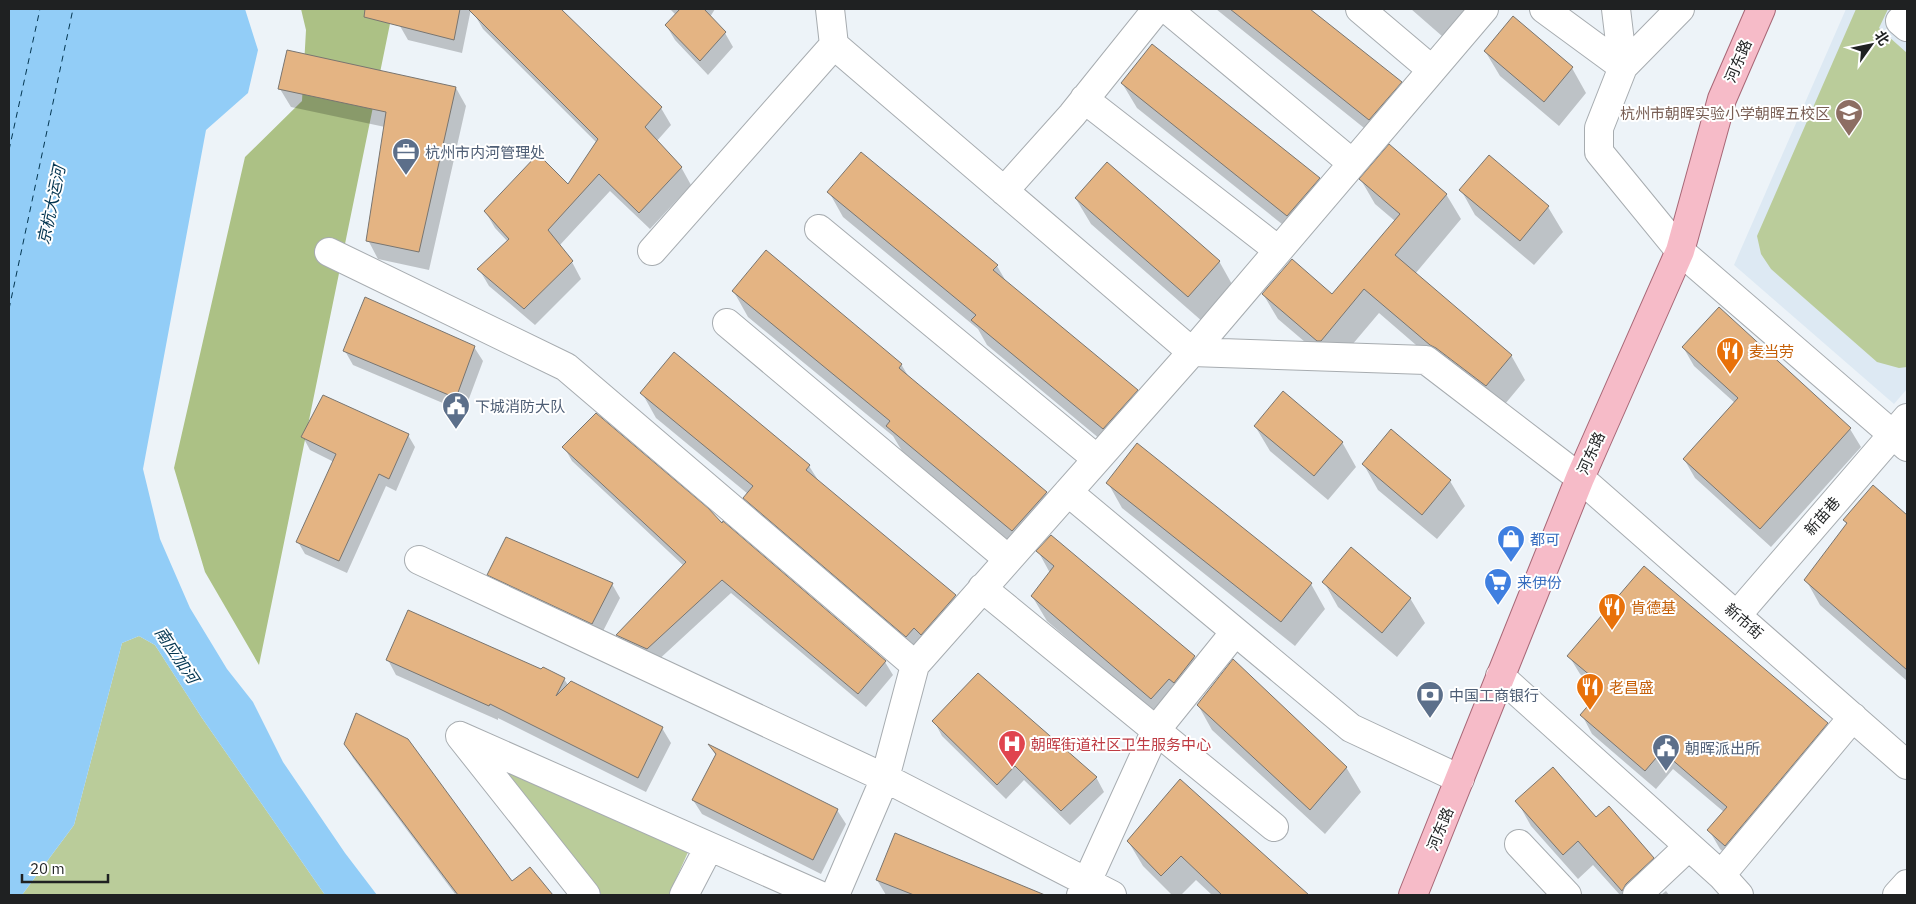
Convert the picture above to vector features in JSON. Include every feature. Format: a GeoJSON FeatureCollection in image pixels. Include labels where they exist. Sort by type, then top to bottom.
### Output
{"type":"FeatureCollection","features":[{"type":"Feature","properties":{"kind":"main road","name":"河东路"},"geometry":{"type":"LineString","coordinates":[[1413,895],[1580,478],[1680,251],[1722,99],[1755,12]]}},
{"type":"Feature","properties":{"kind":"street"},"geometry":{"type":"LineString","coordinates":[[830,9],[834,45],[1192,352]]}},
{"type":"Feature","properties":{"kind":"street"},"geometry":{"type":"LineString","coordinates":[[1004,191],[1084,99],[1158,9]]}},
{"type":"Feature","properties":{"kind":"street"},"geometry":{"type":"LineString","coordinates":[[1167,9],[1352,163]]}},
{"type":"Feature","properties":{"kind":"street"},"geometry":{"type":"LineString","coordinates":[[1360,9],[1432,70]]}},
{"type":"Feature","properties":{"kind":"street"},"geometry":{"type":"LineString","coordinates":[[835,895],[885,778],[915,665],[1192,352],[1484,9]]}},
{"type":"Feature","properties":{"kind":"street"},"geometry":{"type":"LineString","coordinates":[[1544,9],[1623,67]]}},
{"type":"Feature","properties":{"kind":"street"},"geometry":{"type":"LineString","coordinates":[[1616,9],[1623,67]]}},
{"type":"Feature","properties":{"kind":"street"},"geometry":{"type":"LineString","coordinates":[[1680,9],[1623,67],[1599,128],[1600,152],[1680,251],[1902,433]]}},
{"type":"Feature","properties":{"kind":"street"},"geometry":{"type":"LineString","coordinates":[[652,251],[834,45]]}},
{"type":"Feature","properties":{"kind":"street"},"geometry":{"type":"LineString","coordinates":[[1084,99],[1278,250]]}},
{"type":"Feature","properties":{"kind":"street"},"geometry":{"type":"LineString","coordinates":[[819,229],[1097,459]]}},
{"type":"Feature","properties":{"kind":"street"},"geometry":{"type":"LineString","coordinates":[[329,252],[566,367],[915,665]]}},
{"type":"Feature","properties":{"kind":"street"},"geometry":{"type":"LineString","coordinates":[[727,323],[1008,559]]}},
{"type":"Feature","properties":{"kind":"street","name":"新市街"},"geometry":{"type":"LineString","coordinates":[[1192,352],[1426,360],[1580,478],[1907,765]]}},
{"type":"Feature","properties":{"kind":"street","name":"新苗巷"},"geometry":{"type":"LineString","coordinates":[[1737,615],[1902,433]]}},
{"type":"Feature","properties":{"kind":"street"},"geometry":{"type":"LineString","coordinates":[[1068,492],[1351,728],[1460,779]]}},
{"type":"Feature","properties":{"kind":"street"},"geometry":{"type":"LineString","coordinates":[[420,560],[885,778],[1083,888],[1112,895]]}},
{"type":"Feature","properties":{"kind":"street"},"geometry":{"type":"LineString","coordinates":[[982,588],[1274,827]]}},
{"type":"Feature","properties":{"kind":"street"},"geometry":{"type":"LineString","coordinates":[[1083,888],[1156,730],[1235,632]]}},
{"type":"Feature","properties":{"kind":"street"},"geometry":{"type":"LineString","coordinates":[[1500,676],[1689,846],[1739,895]]}},
{"type":"Feature","properties":{"kind":"street"},"geometry":{"type":"LineString","coordinates":[[1721,876],[1853,717]]}},
{"type":"Feature","properties":{"kind":"street"},"geometry":{"type":"LineString","coordinates":[[586,895],[460,736],[819,895]]}},
{"type":"Feature","properties":{"kind":"street"},"geometry":{"type":"LineString","coordinates":[[1519,844],[1567,895]]}},
{"type":"Feature","properties":{"kind":"street"},"geometry":{"type":"LineString","coordinates":[[1637,895],[1689,846]]}},
{"type":"Feature","properties":{"kind":"street"},"geometry":{"type":"LineString","coordinates":[[684,895],[709,847]]}},
{"type":"Feature","properties":{"kind":"street"},"geometry":{"type":"LineString","coordinates":[[1897,895],[1907,884]]}},
{"type":"Feature","properties":{"kind":"shaded area","name":"杭州市朝晖实验小学朝晖五校区"},"geometry":{"type":"Polygon","coordinates":[[[1846,9],[1907,9],[1907,389],[1894,404],[1734,265],[1846,9]]]}},
{"type":"Feature","properties":{"kind":"green space"},"geometry":{"type":"Polygon","coordinates":[[[301,9],[393,9],[259,665],[205,572],[174,468],[245,157],[302,101],[306,30],[301,9]]]}},
{"type":"Feature","properties":{"kind":"green space","name":"杭州市朝晖实验小学朝晖五校区"},"geometry":{"type":"Polygon","coordinates":[[[1856,9],[1888,9],[1879,28],[1907,53],[1907,367],[1899,368],[1877,362],[1771,269],[1761,254],[1757,236],[1856,9]]]}},
{"type":"Feature","properties":{"kind":"green space"},"geometry":{"type":"Polygon","coordinates":[[[139,636],[155,645],[202,718],[325,895],[22,895],[74,825],[122,643],[139,636]]]}},
{"type":"Feature","properties":{"kind":"green space"},"geometry":{"type":"Polygon","coordinates":[[[496,767],[688,852],[669,895],[602,895],[496,767]]]}},
{"type":"Feature","properties":{"kind":"water"},"geometry":{"type":"Polygon","coordinates":[[[9,9],[245,9],[258,50],[248,93],[206,130],[143,469],[160,539],[190,608],[227,669],[253,702],[283,762],[345,853],[377,895],[325,895],[202,718],[155,645],[139,636],[122,643],[74,825],[22,895],[9,895],[9,9]]]}},
{"type":"Feature","properties":{"kind":"building"},"geometry":{"type":"Polygon","coordinates":[[[365,9],[460,9],[454,40],[364,17],[365,9]]]}},
{"type":"Feature","properties":{"kind":"building"},"geometry":{"type":"Polygon","coordinates":[[[468,9],[561,9],[662,107],[645,127],[682,167],[639,213],[599,174],[548,230],[573,261],[524,309],[477,269],[509,239],[484,211],[538,154],[568,184],[598,139],[468,9]]]}},
{"type":"Feature","properties":{"kind":"building"},"geometry":{"type":"Polygon","coordinates":[[[680,9],[704,9],[726,32],[700,61],[665,25],[680,9]]]}},
{"type":"Feature","properties":{"kind":"building"},"geometry":{"type":"Polygon","coordinates":[[[1230,9],[1310,9],[1402,82],[1369,120],[1230,9]]]}},
{"type":"Feature","properties":{"kind":"building"},"geometry":{"type":"Polygon","coordinates":[[[1513,16],[1573,67],[1544,102],[1484,51],[1513,16]]]}},
{"type":"Feature","properties":{"kind":"building"},"geometry":{"type":"Polygon","coordinates":[[[1152,44],[1320,178],[1287,216],[1121,83],[1152,44]]]}},
{"type":"Feature","properties":{"kind":"building","name":"杭州市内河管理处"},"geometry":{"type":"Polygon","coordinates":[[[287,50],[456,87],[419,252],[366,241],[386,112],[278,89],[287,50]]]}},
{"type":"Feature","properties":{"kind":"building"},"geometry":{"type":"Polygon","coordinates":[[[1389,144],[1447,194],[1395,255],[1512,355],[1486,386],[1430,345],[1364,289],[1321,341],[1317,341],[1262,294],[1292,259],[1332,294],[1400,214],[1359,179],[1389,144]]]}},
{"type":"Feature","properties":{"kind":"building"},"geometry":{"type":"Polygon","coordinates":[[[861,152],[998,265],[993,270],[1138,390],[1103,429],[971,320],[976,315],[827,192],[861,152]]]}},
{"type":"Feature","properties":{"kind":"building"},"geometry":{"type":"Polygon","coordinates":[[[1489,155],[1549,206],[1520,241],[1459,190],[1489,155]]]}},
{"type":"Feature","properties":{"kind":"building"},"geometry":{"type":"Polygon","coordinates":[[[1107,162],[1220,261],[1188,297],[1075,198],[1107,162]]]}},
{"type":"Feature","properties":{"kind":"building"},"geometry":{"type":"Polygon","coordinates":[[[766,250],[902,364],[899,368],[1047,492],[1012,531],[886,426],[890,421],[732,291],[766,250]]]}},
{"type":"Feature","properties":{"kind":"building"},"geometry":{"type":"Polygon","coordinates":[[[365,297],[475,346],[456,398],[343,351],[365,297]]]}},
{"type":"Feature","properties":{"kind":"building"},"geometry":{"type":"Polygon","coordinates":[[[1719,307],[1851,428],[1760,529],[1683,459],[1738,398],[1682,347],[1719,307]]]}},
{"type":"Feature","properties":{"kind":"building"},"geometry":{"type":"Polygon","coordinates":[[[674,352],[810,465],[806,470],[956,595],[921,635],[914,628],[906,637],[743,498],[753,486],[640,393],[674,352]]]}},
{"type":"Feature","properties":{"kind":"building"},"geometry":{"type":"Polygon","coordinates":[[[1283,391],[1343,442],[1314,476],[1254,426],[1283,391]]]}},
{"type":"Feature","properties":{"kind":"building"},"geometry":{"type":"Polygon","coordinates":[[[323,395],[409,434],[389,479],[379,474],[339,561],[296,542],[336,454],[301,437],[323,395]]]}},
{"type":"Feature","properties":{"kind":"building"},"geometry":{"type":"Polygon","coordinates":[[[596,413],[708,508],[722,523],[723,521],[886,661],[858,694],[722,580],[647,649],[616,635],[686,562],[562,447],[596,413]]]}},
{"type":"Feature","properties":{"kind":"building"},"geometry":{"type":"Polygon","coordinates":[[[1391,429],[1451,480],[1422,515],[1362,464],[1391,429]]]}},
{"type":"Feature","properties":{"kind":"building"},"geometry":{"type":"Polygon","coordinates":[[[1137,443],[1312,583],[1281,622],[1106,483],[1137,443]]]}},
{"type":"Feature","properties":{"kind":"building"},"geometry":{"type":"Polygon","coordinates":[[[1873,485],[1907,515],[1907,670],[1804,580],[1847,523],[1843,520],[1873,485]]]}},
{"type":"Feature","properties":{"kind":"building"},"geometry":{"type":"Polygon","coordinates":[[[1051,535],[1195,656],[1174,683],[1169,679],[1151,699],[1031,596],[1054,566],[1036,551],[1051,535]]]}},
{"type":"Feature","properties":{"kind":"building"},"geometry":{"type":"Polygon","coordinates":[[[506,537],[613,583],[592,624],[487,575],[506,537]]]}},
{"type":"Feature","properties":{"kind":"building"},"geometry":{"type":"Polygon","coordinates":[[[1351,547],[1411,598],[1382,633],[1322,582],[1351,547]]]}},
{"type":"Feature","properties":{"kind":"building"},"geometry":{"type":"Polygon","coordinates":[[[1644,566],[1828,723],[1725,846],[1707,830],[1727,807],[1662,751],[1645,771],[1580,715],[1604,687],[1567,656],[1644,566]]]}},
{"type":"Feature","properties":{"kind":"building"},"geometry":{"type":"Polygon","coordinates":[[[408,610],[565,678],[556,696],[571,681],[663,727],[638,778],[490,704],[489,706],[386,660],[408,610]]]}},
{"type":"Feature","properties":{"kind":"building"},"geometry":{"type":"Polygon","coordinates":[[[1233,659],[1347,767],[1310,810],[1197,705],[1233,659]]]}},
{"type":"Feature","properties":{"kind":"building"},"geometry":{"type":"Polygon","coordinates":[[[978,673],[1097,777],[1061,811],[1015,766],[997,785],[932,721],[978,673]]]}},
{"type":"Feature","properties":{"kind":"building"},"geometry":{"type":"Polygon","coordinates":[[[356,713],[408,739],[512,881],[530,867],[553,895],[458,895],[344,744],[356,713]]]}},
{"type":"Feature","properties":{"kind":"building"},"geometry":{"type":"Polygon","coordinates":[[[708,744],[838,809],[813,860],[692,800],[716,754],[708,744]]]}},
{"type":"Feature","properties":{"kind":"building"},"geometry":{"type":"Polygon","coordinates":[[[1553,767],[1596,817],[1609,806],[1654,858],[1626,884],[1622,891],[1578,841],[1563,855],[1515,801],[1553,767]]]}},
{"type":"Feature","properties":{"kind":"building"},"geometry":{"type":"Polygon","coordinates":[[[1180,779],[1309,895],[1222,895],[1181,856],[1161,876],[1127,841],[1180,779]]]}},
{"type":"Feature","properties":{"kind":"building"},"geometry":{"type":"Polygon","coordinates":[[[895,833],[1045,895],[914,895],[876,880],[895,833]]]}},
{"type":"Feature","properties":{"kind":"ferry route"},"geometry":{"type":"LineString","coordinates":[[9,150],[40,9]]}},
{"type":"Feature","properties":{"kind":"ferry route"},"geometry":{"type":"LineString","coordinates":[[9,309],[73,9]]}},
{"type":"Feature","properties":{"kind":"place","name":"杭州市朝晖实验小学朝晖五校区"},"geometry":{"type":"Point","coordinates":[1849,137]}},
{"type":"Feature","properties":{"kind":"place","name":"杭州市内河管理处"},"geometry":{"type":"Point","coordinates":[406,176]}},
{"type":"Feature","properties":{"kind":"place","name":"麦当劳"},"geometry":{"type":"Point","coordinates":[1730,375]}},
{"type":"Feature","properties":{"kind":"place","name":"下城消防大队"},"geometry":{"type":"Point","coordinates":[456,430]}},
{"type":"Feature","properties":{"kind":"place","name":"都可"},"geometry":{"type":"Point","coordinates":[1511,563]}},
{"type":"Feature","properties":{"kind":"place","name":"来伊份"},"geometry":{"type":"Point","coordinates":[1498,606]}},
{"type":"Feature","properties":{"kind":"place","name":"肯德基"},"geometry":{"type":"Point","coordinates":[1612,631]}},
{"type":"Feature","properties":{"kind":"place","name":"老昌盛"},"geometry":{"type":"Point","coordinates":[1590,711]}},
{"type":"Feature","properties":{"kind":"place","name":"中国工商银行"},"geometry":{"type":"Point","coordinates":[1430,719]}},
{"type":"Feature","properties":{"kind":"place","name":"朝晖街道社区卫生服务中心"},"geometry":{"type":"Point","coordinates":[1012,768]}},
{"type":"Feature","properties":{"kind":"place","name":"朝晖派出所"},"geometry":{"type":"Point","coordinates":[1666,772]}},
{"type":"Feature","properties":{"kind":"water label","name":"京杭大运河"},"geometry":{"type":"Point","coordinates":[51,205]}},
{"type":"Feature","properties":{"kind":"water label","name":"南应加河"},"geometry":{"type":"Point","coordinates":[177,655]}}]}
